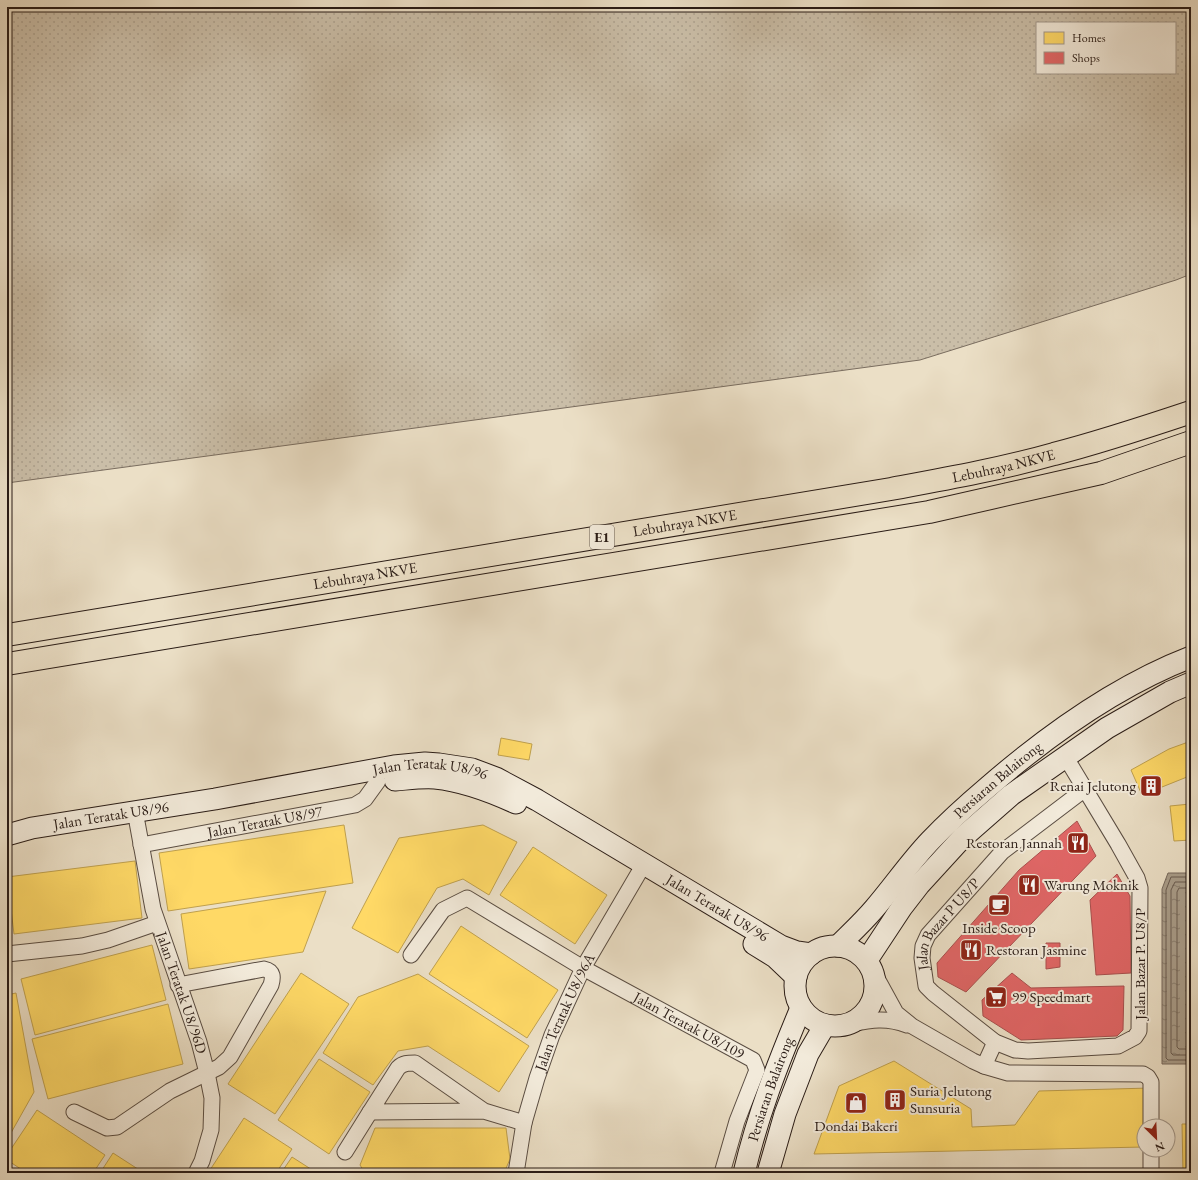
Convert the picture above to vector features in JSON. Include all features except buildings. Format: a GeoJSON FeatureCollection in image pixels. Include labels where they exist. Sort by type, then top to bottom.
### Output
{"type":"FeatureCollection","features":[{"type":"Feature","properties":{"kind":"highway","name":"Lebuhraya NKVE"},"geometry":{"type":"LineString","coordinates":[[7,635],[964,476],[1054,455],[1136,431],[1191,412]]}},
{"type":"Feature","properties":{"kind":"highway","name":"Lebuhraya NKVE"},"geometry":{"type":"LineString","coordinates":[[7,664],[929,512],[1101,473],[1191,442]]}},
{"type":"Feature","properties":{"kind":"street","name":"Persiaran Balairong"},"geometry":{"type":"LineString","coordinates":[[838,946],[873,910],[929,841],[1007,771],[1057,732],[1115,694],[1191,657]]}},
{"type":"Feature","properties":{"kind":"street","name":"Persiaran Balairong"},"geometry":{"type":"LineString","coordinates":[[870,966],[902,907],[919,885],[962,838],[1011,795],[1066,756],[1132,712],[1191,683]]}},
{"type":"Feature","properties":{"kind":"street","name":"Jalan Bazar P. U8/P"},"geometry":{"type":"LineString","coordinates":[[1066,756],[1137,878],[1140,888],[1139,1031],[1134,1038],[1126,1043]]}},
{"type":"Feature","properties":{"kind":"street","name":"Jalan Teratak U8/96"},"geometry":{"type":"LineString","coordinates":[[7,846],[215,799],[394,766],[424,763],[472,769],[496,778],[537,800],[765,950],[775,957],[796,977]]}},
{"type":"Feature","properties":{"kind":"street","name":"Jalan Teratak U8/96"},"geometry":{"type":"LineString","coordinates":[[7,835],[32,828],[136,816],[378,781],[436,778],[468,784],[516,803],[641,869],[781,946],[797,952],[811,954]]}},
{"type":"Feature","properties":{"kind":"street","name":"Jalan Teratak U8/97"},"geometry":{"type":"LineString","coordinates":[[141,845],[355,805],[365,799],[378,781]]}},
{"type":"Feature","properties":{"kind":"street","name":"Jalan Bazar P U8/P"},"geometry":{"type":"LineString","coordinates":[[1085,789],[1002,852],[928,935],[923,946],[922,958],[926,986],[995,1042],[1015,1050],[1028,1051],[1110,1048],[1126,1043]]}},
{"type":"Feature","properties":{"kind":"street","name":"Jalan Teratak U8/96D"},"geometry":{"type":"LineString","coordinates":[[136,816],[153,909],[178,985],[199,1042],[212,1098],[211,1130],[202,1160],[196,1173]]}},
{"type":"Feature","properties":{"kind":"street","name":"Jalan Teratak U8/96A"},"geometry":{"type":"LineString","coordinates":[[516,1173],[524,1123],[537,1078],[552,1035],[583,968],[641,869]]}},
{"type":"Feature","properties":{"kind":"street","name":"Jalan Teratak U8/109"},"geometry":{"type":"LineString","coordinates":[[411,955],[443,910],[467,898],[583,968],[753,1060],[757,1070],[737,1121],[722,1173]]}},
{"type":"Feature","properties":{"kind":"street"},"geometry":{"type":"LineString","coordinates":[[7,954],[82,946],[108,940],[157,923]]}},
{"type":"Feature","properties":{"kind":"street"},"geometry":{"type":"LineString","coordinates":[[912,1026],[892,1020],[878,1019],[838,1026],[825,1025],[816,1021],[807,1015],[801,1008],[797,998],[795,987],[799,968],[811,954],[828,946],[849,948],[859,952],[870,966],[896,1014],[912,1026],[972,1061],[1008,1073],[1143,1074],[1151,1082],[1151,1118]]}},
{"type":"Feature","properties":{"kind":"street"},"geometry":{"type":"LineString","coordinates":[[850,1024],[861,1017],[870,1008],[875,996],[876,983],[870,966]]}},
{"type":"Feature","properties":{"kind":"street"},"geometry":{"type":"LineString","coordinates":[[74,1112],[107,1128],[117,1127],[170,1091],[219,1067],[230,1057],[271,985],[273,977],[272,973],[264,969],[178,985]]}},
{"type":"Feature","properties":{"kind":"street","name":"Persiaran Balairong"},"geometry":{"type":"LineString","coordinates":[[744,1173],[762,1108],[777,1065],[801,1008]]}},
{"type":"Feature","properties":{"kind":"street"},"geometry":{"type":"LineString","coordinates":[[768,1173],[785,1114],[808,1054],[825,1025]]}},
{"type":"Feature","properties":{"kind":"street"},"geometry":{"type":"LineString","coordinates":[[984,1066],[995,1042]]}},
{"type":"Feature","properties":{"kind":"street"},"geometry":{"type":"LineString","coordinates":[[345,1152],[398,1068],[404,1064],[415,1063],[484,1111]]}},
{"type":"Feature","properties":{"kind":"street"},"geometry":{"type":"LineString","coordinates":[[370,1112],[484,1111],[524,1123]]}},
{"type":"Feature","properties":{"kind":"street"},"geometry":{"type":"LineString","coordinates":[[1151,1158],[1151,1173]]}},
{"type":"Feature","properties":{"kind":"shaded area"},"geometry":{"type":"Polygon","coordinates":[[[7,7],[1191,7],[1191,274],[920,360],[7,483],[7,7]]]}},
{"type":"Feature","properties":{"kind":"water"},"geometry":{"type":"Polygon","coordinates":[[[1168,873],[1191,873],[1191,1064],[1162,1064],[1162,889],[1168,873]]]}},
{"type":"Feature","properties":{"kind":"place","name":"Renai Jelutong"},"geometry":{"type":"Point","coordinates":[1151,786]}},
{"type":"Feature","properties":{"kind":"place","name":"Restoran Jannah"},"geometry":{"type":"Point","coordinates":[1078,843]}},
{"type":"Feature","properties":{"kind":"place","name":"Warung Moknik"},"geometry":{"type":"Point","coordinates":[1029,885]}},
{"type":"Feature","properties":{"kind":"place","name":"Inside Scoop"},"geometry":{"type":"Point","coordinates":[999,905]}},
{"type":"Feature","properties":{"kind":"place","name":"Restoran Jasmine"},"geometry":{"type":"Point","coordinates":[971,950]}},
{"type":"Feature","properties":{"kind":"place","name":"99 Speedmart"},"geometry":{"type":"Point","coordinates":[996,997]}},
{"type":"Feature","properties":{"kind":"place","name":"Suria Jelutong Sunsuria"},"geometry":{"type":"Point","coordinates":[895,1100]}},
{"type":"Feature","properties":{"kind":"place","name":"Dondai Bakeri"},"geometry":{"type":"Point","coordinates":[856,1103]}}]}
